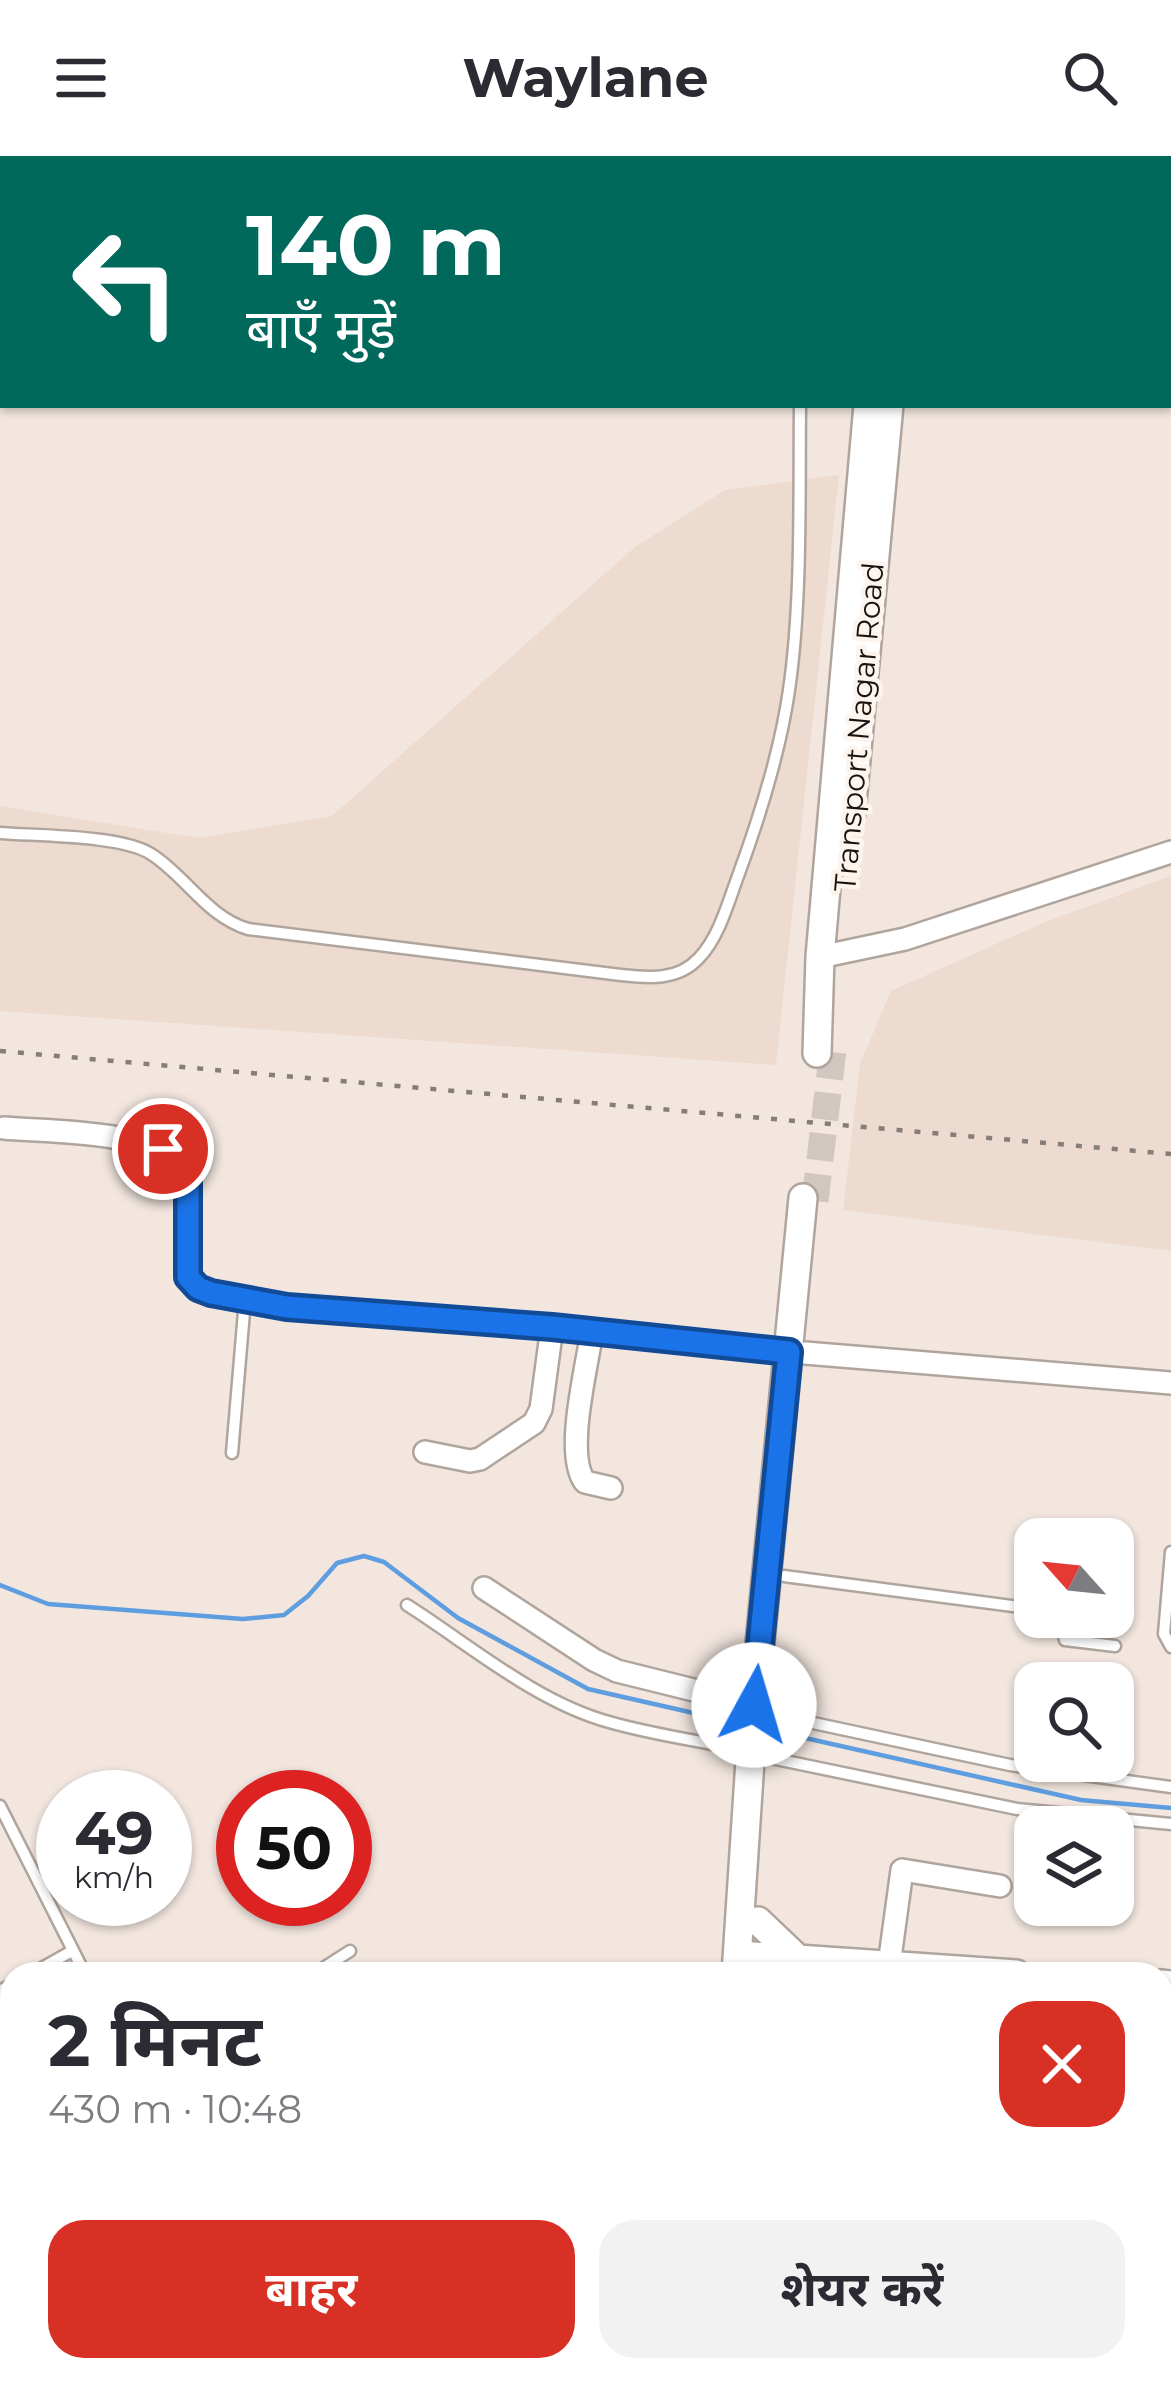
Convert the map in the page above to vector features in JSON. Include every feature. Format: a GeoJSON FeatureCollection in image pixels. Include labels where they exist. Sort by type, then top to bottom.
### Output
{"type":"FeatureCollection","features":[{"type":"Feature","properties":{"kind":"main road","name":"Transport Nagar Road"},"geometry":{"type":"LineString","coordinates":[[825,1052],[868,408]]}},
{"type":"Feature","properties":{"kind":"main road","name":"Transport Nagar Road"},"geometry":{"type":"LineString","coordinates":[[829,957],[889,408]]}},
{"type":"Feature","properties":{"kind":"main road"},"geometry":{"type":"LineString","coordinates":[[746,1962],[758,1751],[809,1199]]}},
{"type":"Feature","properties":{"kind":"main road"},"geometry":{"type":"LineString","coordinates":[[762,1713],[784,1576],[797,1353]]}},
{"type":"Feature","properties":{"kind":"main road"},"geometry":{"type":"LineString","coordinates":[[747,1962],[758,1921],[758,1751]]}},
{"type":"Feature","properties":{"kind":"main road"},"geometry":{"type":"LineString","coordinates":[[758,1921],[798,1959]]}},
{"type":"Feature","properties":{"kind":"main road"},"geometry":{"type":"LineString","coordinates":[[772,1962],[844,1962]]}},
{"type":"Feature","properties":{"kind":"street"},"geometry":{"type":"LineString","coordinates":[[829,957],[904,939],[1171,852]]}},
{"type":"Feature","properties":{"kind":"street"},"geometry":{"type":"LineString","coordinates":[[4,1128],[127,1140],[163,1149],[177,1160],[188,1179],[185,1262],[192,1283],[211,1293],[287,1307],[1171,1384]]}},
{"type":"Feature","properties":{"kind":"street"},"geometry":{"type":"LineString","coordinates":[[424,1452],[480,1459],[534,1423],[541,1409],[552,1327]]}},
{"type":"Feature","properties":{"kind":"street"},"geometry":{"type":"LineString","coordinates":[[592,1331],[576,1440],[577,1464],[584,1482],[611,1488]]}},
{"type":"Feature","properties":{"kind":"street"},"geometry":{"type":"LineString","coordinates":[[484,1588],[616,1671],[762,1713]]}},
{"type":"Feature","properties":{"kind":"street"},"geometry":{"type":"LineString","coordinates":[[889,1962],[899,1872],[908,1869],[1000,1886]]}},
{"type":"Feature","properties":{"kind":"lane"},"geometry":{"type":"LineString","coordinates":[[0,833],[129,844],[147,851],[217,915],[248,929],[654,979],[679,973],[699,958],[720,924],[754,833],[776,755],[792,660],[800,408]]}},
{"type":"Feature","properties":{"kind":"lane"},"geometry":{"type":"LineString","coordinates":[[232,1453],[245,1300]]}},
{"type":"Feature","properties":{"kind":"lane"},"geometry":{"type":"LineString","coordinates":[[1171,1552],[1164,1634],[1171,1647]]}},
{"type":"Feature","properties":{"kind":"lane"},"geometry":{"type":"LineString","coordinates":[[784,1576],[1014,1607]]}},
{"type":"Feature","properties":{"kind":"lane"},"geometry":{"type":"LineString","coordinates":[[407,1604],[534,1688],[607,1722],[1017,1808],[1171,1824]]}},
{"type":"Feature","properties":{"kind":"lane"},"geometry":{"type":"LineString","coordinates":[[1064,1638],[1115,1646]]}},
{"type":"Feature","properties":{"kind":"lane"},"geometry":{"type":"LineString","coordinates":[[762,1713],[1010,1766],[1171,1787]]}},
{"type":"Feature","properties":{"kind":"lane"},"geometry":{"type":"LineString","coordinates":[[0,1806],[78,1962]]}},
{"type":"Feature","properties":{"kind":"lane"},"geometry":{"type":"LineString","coordinates":[[333,1962],[350,1951]]}},
{"type":"Feature","properties":{"kind":"lane"},"geometry":{"type":"LineString","coordinates":[[53,1962],[72,1952]]}},
{"type":"Feature","properties":{"kind":"shaded area"},"geometry":{"type":"Polygon","coordinates":[[[839,475],[776,1065],[0,1011],[0,806],[198,838],[332,816],[635,547],[725,490],[839,475]]]}},
{"type":"Feature","properties":{"kind":"shaded area"},"geometry":{"type":"Polygon","coordinates":[[[1171,876],[1171,1251],[843,1210],[860,1064],[891,991],[1045,922],[1171,876]]]}},
{"type":"Feature","properties":{"kind":"waterway"},"geometry":{"type":"LineString","coordinates":[[0,1585],[48,1604],[243,1619],[284,1615],[337,1563],[364,1556],[384,1562],[458,1618],[588,1689],[742,1724]]}},
{"type":"Feature","properties":{"kind":"waterway"},"geometry":{"type":"LineString","coordinates":[[765,1729],[1081,1800],[1171,1808]]}},
{"type":"Feature","properties":{"kind":"tunnel"},"geometry":{"type":"LineString","coordinates":[[815,1201],[833,1050]]}},
{"type":"Feature","properties":{"kind":"railway"},"geometry":{"type":"LineString","coordinates":[[0,1051],[1171,1154]]}},
{"type":"Feature","properties":{"kind":"route"},"geometry":{"type":"LineString","coordinates":[[163,1149],[177,1160],[188,1179],[188,1277],[211,1293],[287,1307],[552,1327],[789,1352],[754,1705]]}}]}
